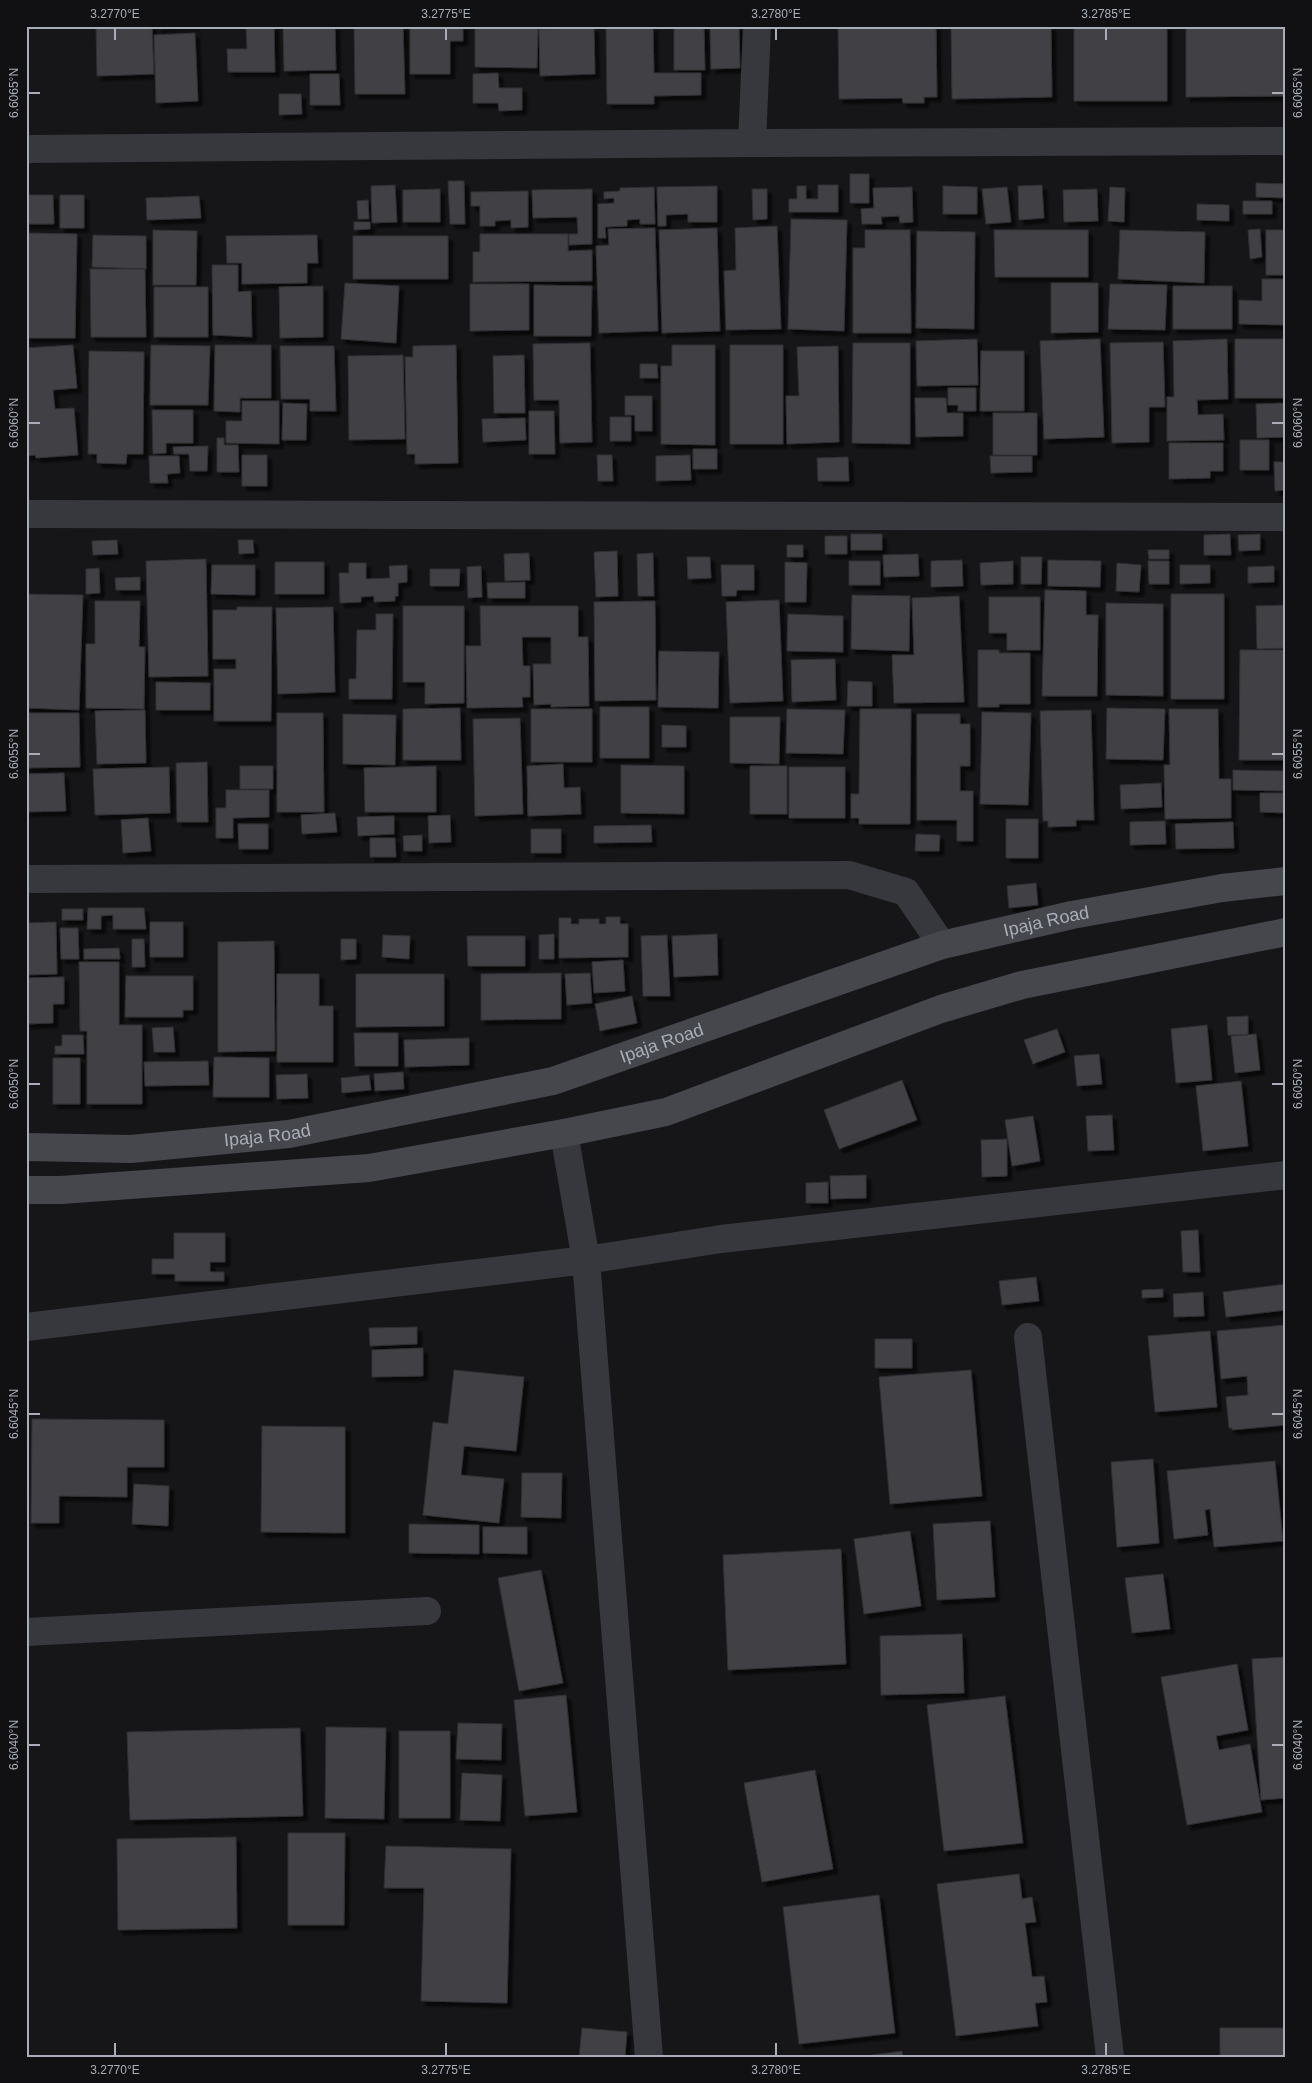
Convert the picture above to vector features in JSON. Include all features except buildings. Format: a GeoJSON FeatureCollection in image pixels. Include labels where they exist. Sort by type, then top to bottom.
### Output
{"type":"FeatureCollection","features":[{"type":"Feature","properties":{"kind":"main road","name":"Ipaja Road"},"geometry":{"type":"LineString","coordinates":[[26,1147],[131,1149],[289,1134],[553,1081],[942,945],[1072,915],[1222,888],[1286,881]]}},
{"type":"Feature","properties":{"kind":"main road"},"geometry":{"type":"LineString","coordinates":[[26,1190],[71,1189],[369,1168],[564,1133],[666,1112],[941,1009],[1022,985],[1286,932]]}},
{"type":"Feature","properties":{"kind":"street"},"geometry":{"type":"LineString","coordinates":[[752,143],[756,26]]}},
{"type":"Feature","properties":{"kind":"street"},"geometry":{"type":"LineString","coordinates":[[26,149],[1286,141]]}},
{"type":"Feature","properties":{"kind":"street"},"geometry":{"type":"LineString","coordinates":[[26,514],[1286,517]]}},
{"type":"Feature","properties":{"kind":"street"},"geometry":{"type":"LineString","coordinates":[[26,879],[849,875],[906,892],[942,945]]}},
{"type":"Feature","properties":{"kind":"street"},"geometry":{"type":"LineString","coordinates":[[564,1133],[586,1260],[649,2057]]}},
{"type":"Feature","properties":{"kind":"street"},"geometry":{"type":"LineString","coordinates":[[26,1327],[586,1260],[720,1239],[1286,1175]]}},
{"type":"Feature","properties":{"kind":"street"},"geometry":{"type":"LineString","coordinates":[[1028,1337],[1110,2057]]}},
{"type":"Feature","properties":{"kind":"street"},"geometry":{"type":"LineString","coordinates":[[26,1632],[427,1611]]}}]}
